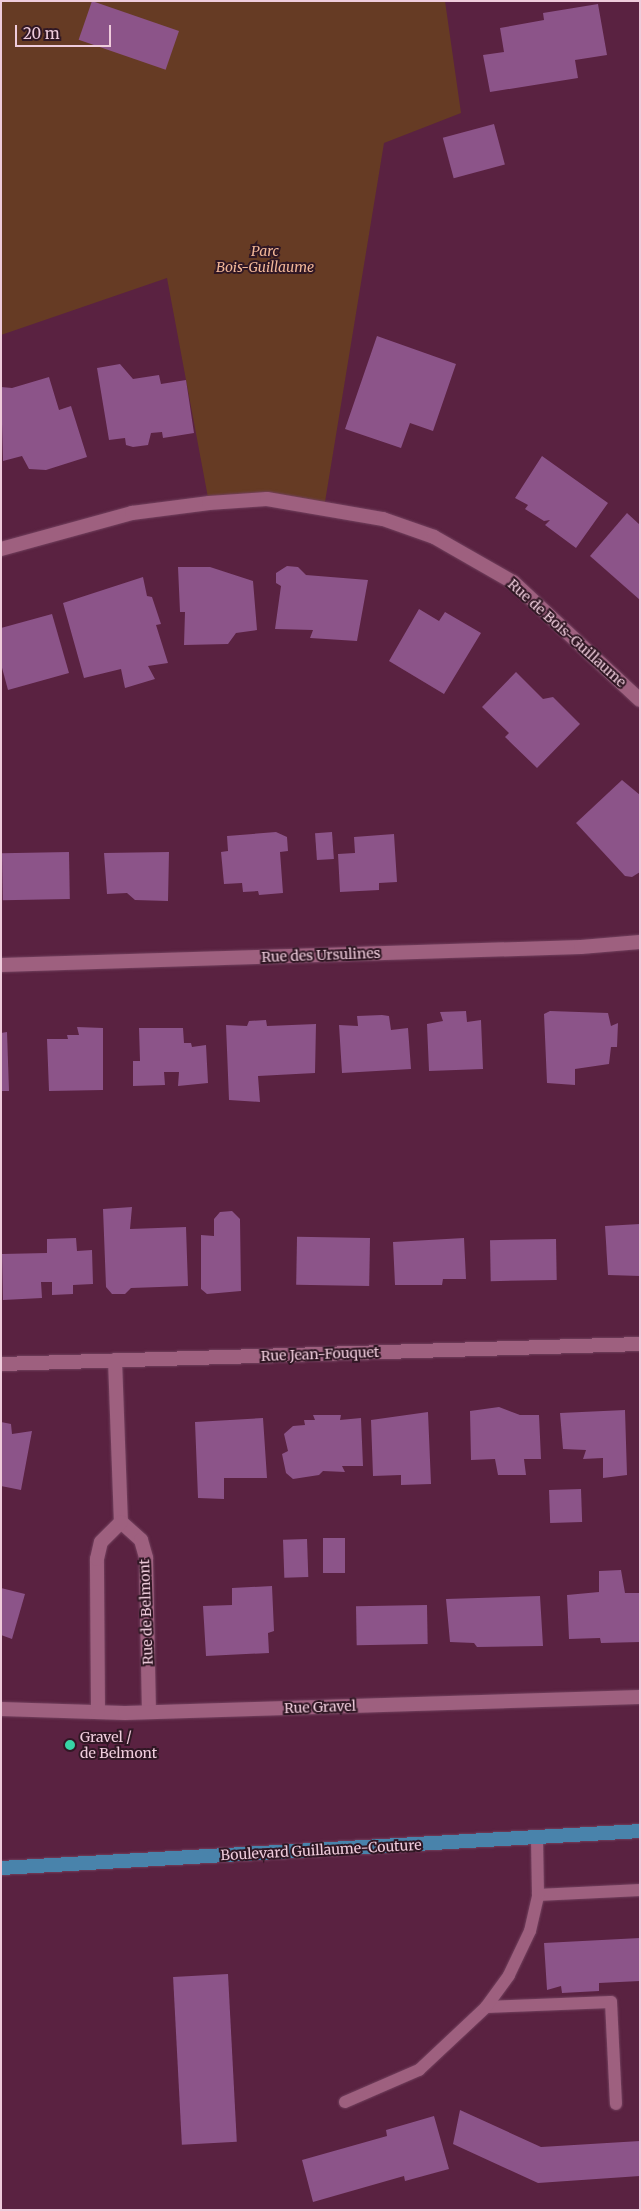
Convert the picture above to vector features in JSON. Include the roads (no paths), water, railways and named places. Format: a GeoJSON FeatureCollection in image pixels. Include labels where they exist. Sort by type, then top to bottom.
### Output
{"type":"FeatureCollection","features":[{"type":"Feature","properties":{"kind":"main road","name":"Boulevard Guillaume-Couture"},"geometry":{"type":"LineString","coordinates":[[1,1868],[640,1831]]}},
{"type":"Feature","properties":{"kind":"street","name":"Rue de Bois-Guillaume"},"geometry":{"type":"LineString","coordinates":[[1,549],[132,514],[209,503],[267,499],[383,519],[434,537],[513,582],[640,700]]}},
{"type":"Feature","properties":{"kind":"street","name":"Rue des Ursulines"},"geometry":{"type":"LineString","coordinates":[[1,965],[581,947],[640,942]]}},
{"type":"Feature","properties":{"kind":"street","name":"Rue Jean-Fouquet"},"geometry":{"type":"LineString","coordinates":[[1,1364],[640,1344]]}},
{"type":"Feature","properties":{"kind":"street"},"geometry":{"type":"LineString","coordinates":[[98,1712],[97,1560],[101,1542],[121,1522],[115,1360]]}},
{"type":"Feature","properties":{"kind":"street","name":"Rue de Belmont"},"geometry":{"type":"LineString","coordinates":[[121,1522],[142,1540],[146,1558],[149,1712]]}},
{"type":"Feature","properties":{"kind":"street","name":"Rue Gravel"},"geometry":{"type":"LineString","coordinates":[[1,1709],[149,1712],[640,1696]]}},
{"type":"Feature","properties":{"kind":"lane"},"geometry":{"type":"LineString","coordinates":[[345,2102],[419,2070],[486,2007],[509,1976],[530,1931],[538,1896],[537,1837]]}},
{"type":"Feature","properties":{"kind":"lane"},"geometry":{"type":"LineString","coordinates":[[538,1896],[640,1890]]}},
{"type":"Feature","properties":{"kind":"lane"},"geometry":{"type":"LineString","coordinates":[[486,2007],[611,2002],[616,2104]]}},
{"type":"Feature","properties":{"kind":"place","name":"Gravel / de Belmont"},"geometry":{"type":"Point","coordinates":[70,1745]}},
{"type":"Feature","properties":{"kind":"park label","name":"Parc Bois-Guillaume"},"geometry":{"type":"Point","coordinates":[265,260]}}]}
